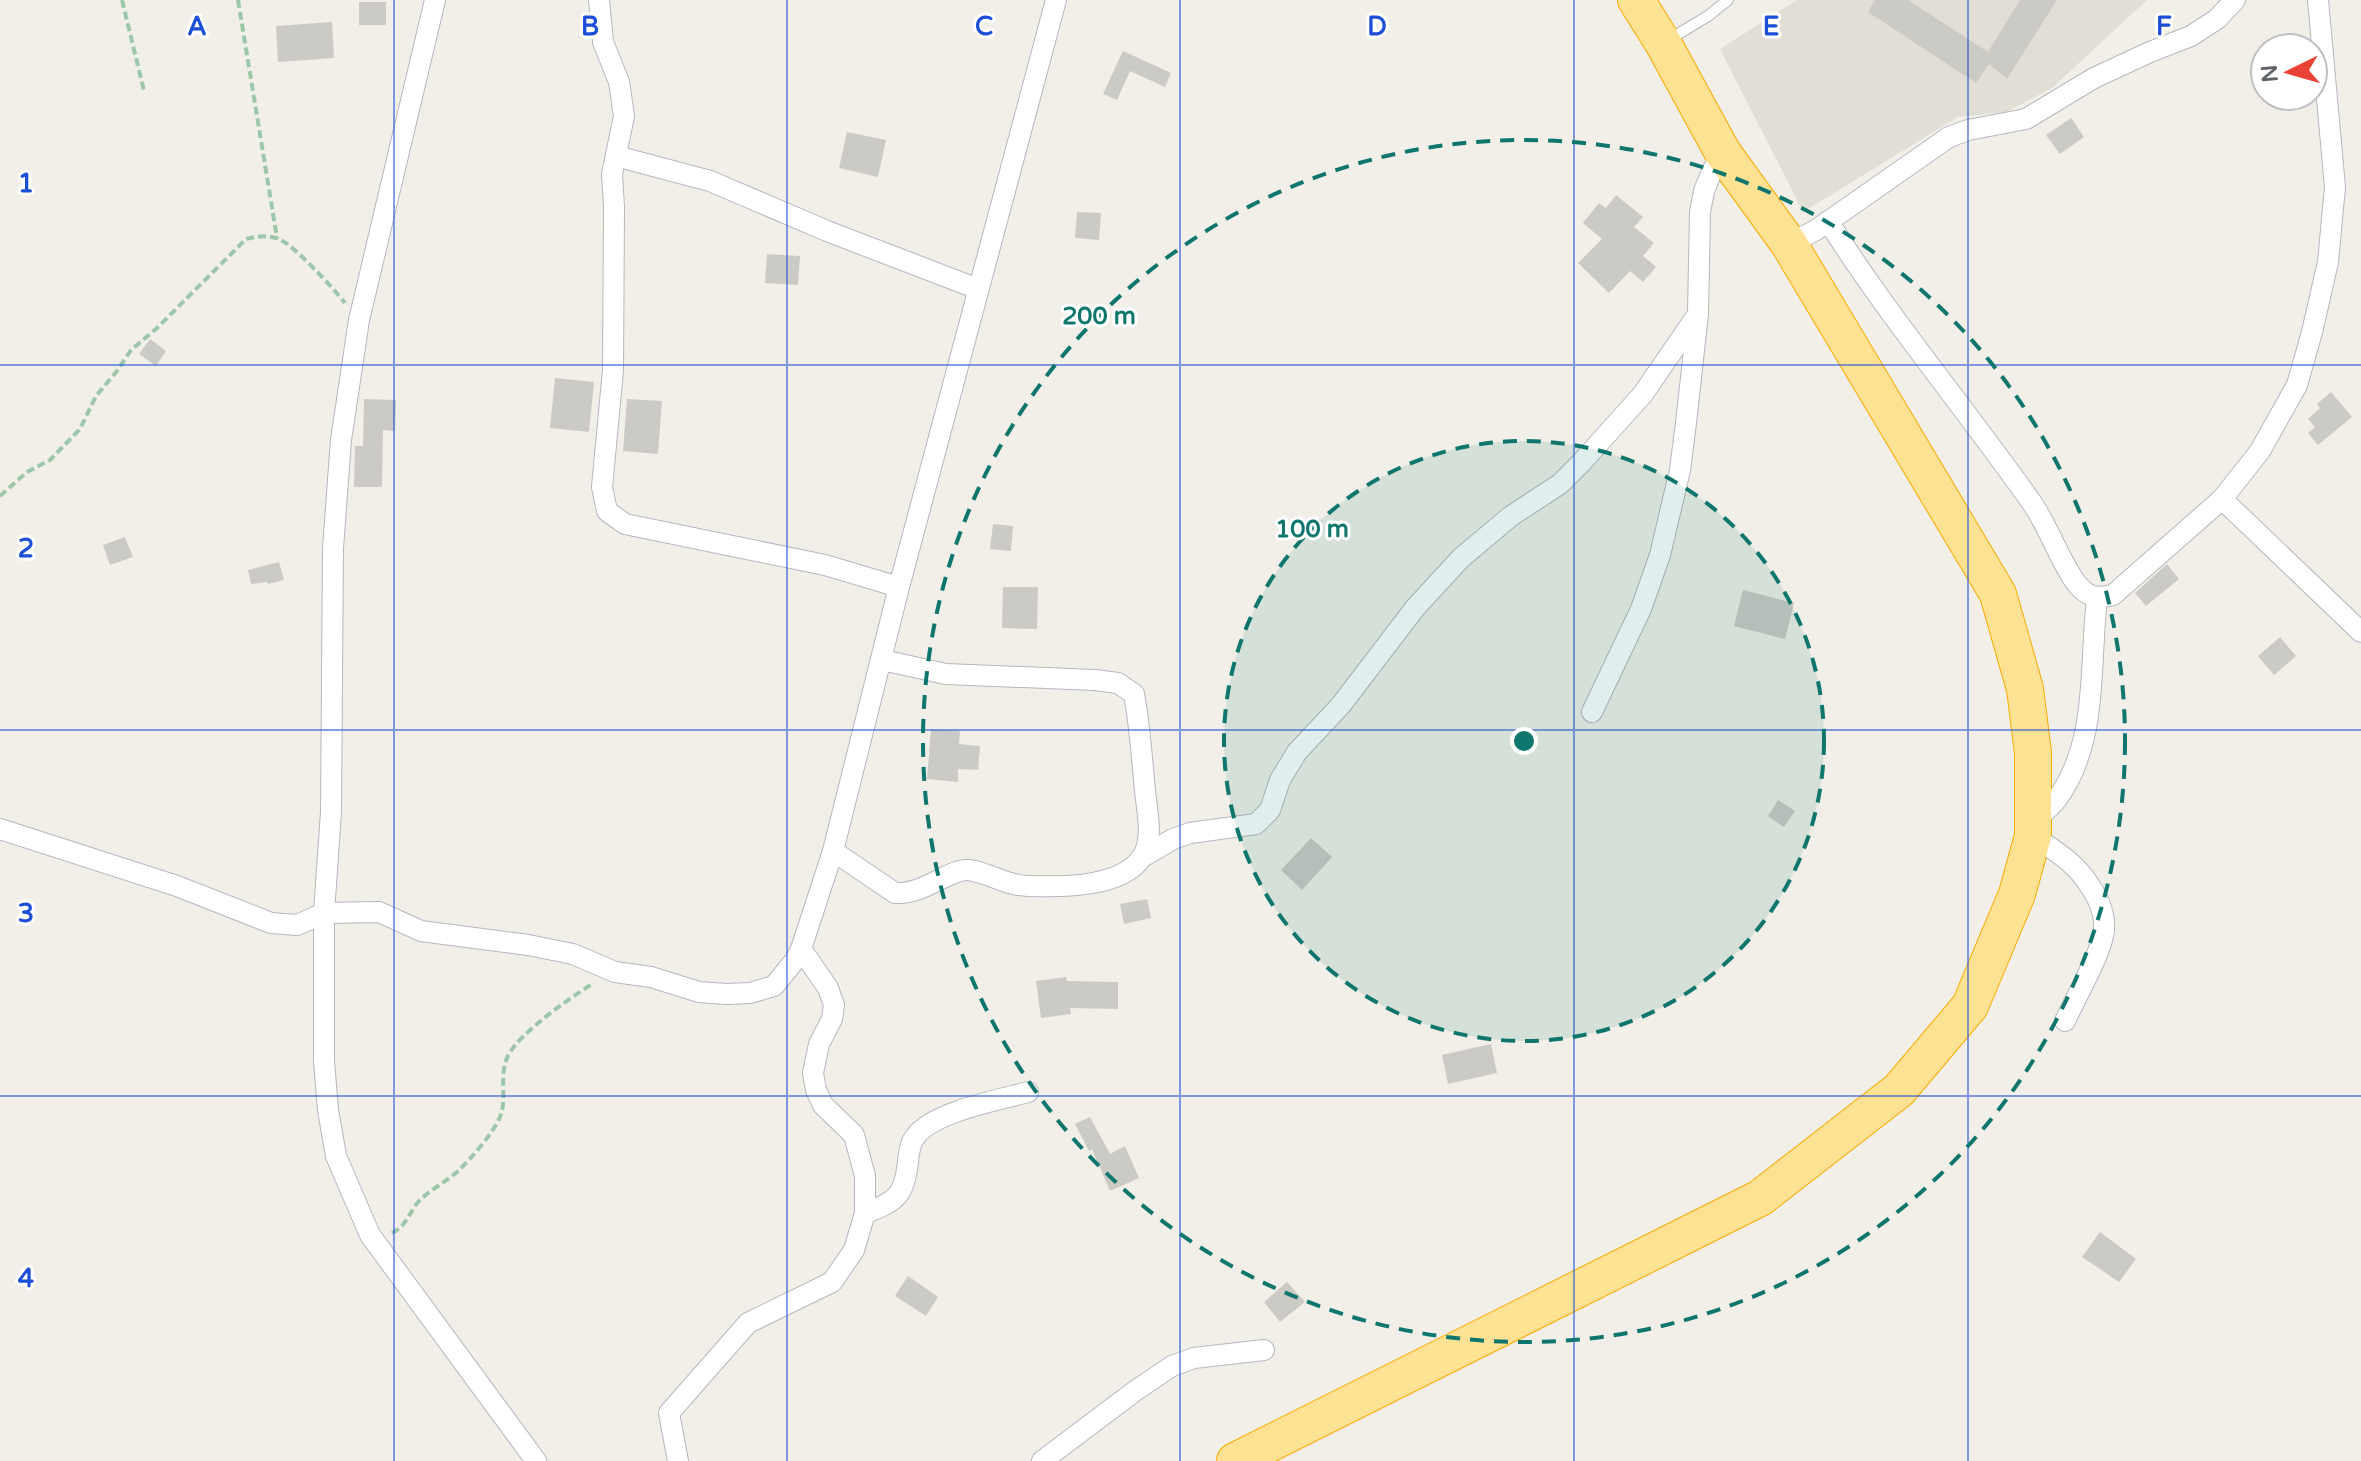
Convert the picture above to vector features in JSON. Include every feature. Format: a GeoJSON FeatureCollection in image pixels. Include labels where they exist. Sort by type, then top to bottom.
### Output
{"type":"FeatureCollection","features":[{"type":"Feature","properties":{"kind":"highway"},"geometry":{"type":"LineString","coordinates":[[1235,1461],[1760,1198],[1899,1090],[1970,1006],[2017,894],[2034,828],[2033,753],[2025,689],[1998,594],[1789,244],[1723,153],[1636,0]]}},
{"type":"Feature","properties":{"kind":"street"},"geometry":{"type":"LineString","coordinates":[[435,0],[359,320],[335,497],[331,812],[324,913],[324,1061],[336,1156],[370,1235],[536,1461]]}},
{"type":"Feature","properties":{"kind":"street"},"geometry":{"type":"LineString","coordinates":[[599,0],[603,42],[619,82],[624,116],[612,174],[613,370],[602,487],[607,511],[625,524],[825,565],[899,587]]}},
{"type":"Feature","properties":{"kind":"street"},"geometry":{"type":"LineString","coordinates":[[0,829],[177,886],[271,923],[297,925],[324,913],[379,912],[421,931],[573,954],[615,972],[651,977],[699,992],[750,993],[774,986],[801,949],[833,851],[899,587],[1056,0]]}},
{"type":"Feature","properties":{"kind":"street"},"geometry":{"type":"LineString","coordinates":[[1789,244],[1816,230],[1949,137],[1968,130],[2026,119],[2094,78],[2191,36],[2217,19],[2235,0]]}},
{"type":"Feature","properties":{"kind":"street"},"geometry":{"type":"LineString","coordinates":[[1828,221],[1872,288],[2034,506],[2077,584],[2097,599],[2113,595],[2222,499],[2260,451],[2297,385],[2326,272],[2335,187],[2318,0]]}},
{"type":"Feature","properties":{"kind":"street"},"geometry":{"type":"LineString","coordinates":[[1592,712],[1641,609],[1660,555],[1680,470],[1698,314],[1700,212],[1704,191],[1723,153]]}},
{"type":"Feature","properties":{"kind":"street"},"geometry":{"type":"LineString","coordinates":[[616,156],[710,181],[827,231],[978,289]]}},
{"type":"Feature","properties":{"kind":"street"},"geometry":{"type":"LineString","coordinates":[[833,851],[895,893],[904,894],[939,882],[962,870],[1025,886],[1079,885],[1110,880],[1132,868],[1144,856],[1190,833],[1256,824],[1270,810],[1280,780],[1297,752],[1341,705],[1415,608],[1461,558],[1511,516],[1560,484],[1581,463],[1643,394],[1698,314]]}},
{"type":"Feature","properties":{"kind":"street"},"geometry":{"type":"LineString","coordinates":[[2222,499],[2361,632]]}},
{"type":"Feature","properties":{"kind":"street"},"geometry":{"type":"LineString","coordinates":[[2065,1021],[2103,939],[2103,911],[2080,870],[2034,828],[2055,801],[2077,763],[2091,708],[2097,599]]}},
{"type":"Feature","properties":{"kind":"street"},"geometry":{"type":"LineString","coordinates":[[882,660],[946,674],[1118,683],[1134,694],[1149,834],[1144,856]]}},
{"type":"Feature","properties":{"kind":"street"},"geometry":{"type":"LineString","coordinates":[[678,1461],[669,1413],[748,1323],[832,1282],[854,1250],[865,1213],[865,1176],[854,1135],[823,1105],[813,1073],[819,1044],[832,1019],[834,1005],[828,988],[801,949]]}},
{"type":"Feature","properties":{"kind":"street"},"geometry":{"type":"LineString","coordinates":[[865,1213],[889,1204],[896,1197],[907,1174],[913,1139],[925,1126],[961,1110],[1028,1092]]}},
{"type":"Feature","properties":{"kind":"street"},"geometry":{"type":"LineString","coordinates":[[1042,1461],[1172,1366],[1194,1358],[1264,1350]]}},
{"type":"Feature","properties":{"kind":"lane"},"geometry":{"type":"LineString","coordinates":[[1663,43],[1728,0]]}},
{"type":"Feature","properties":{"kind":"path"},"geometry":{"type":"LineString","coordinates":[[122,0],[144,91]]}},
{"type":"Feature","properties":{"kind":"path"},"geometry":{"type":"LineString","coordinates":[[238,0],[277,238]]}},
{"type":"Feature","properties":{"kind":"path"},"geometry":{"type":"LineString","coordinates":[[0,496],[27,472],[50,460],[60,450],[80,429],[96,396],[131,350],[246,239],[258,236],[282,239],[334,289],[359,320]]}},
{"type":"Feature","properties":{"kind":"path"},"geometry":{"type":"LineString","coordinates":[[370,1235],[390,1234],[399,1230],[416,1204],[431,1189],[459,1170],[482,1143],[500,1119],[503,1070],[507,1057],[521,1038],[574,995],[615,972]]}},
{"type":"Feature","properties":{"kind":"shaded area"},"geometry":{"type":"Polygon","coordinates":[[[1797,0],[2147,0],[2052,88],[2006,112],[1958,117],[1803,212],[1720,49],[1797,0]]]}},
{"type":"Feature","properties":{"kind":"building"},"geometry":{"type":"Polygon","coordinates":[[[1875,0],[1908,0],[1988,52],[2020,0],[2057,0],[2007,79],[1989,64],[1976,83],[1868,12],[1875,0]]]}},
{"type":"Feature","properties":{"kind":"building"},"geometry":{"type":"Polygon","coordinates":[[[359,2],[386,2],[386,25],[359,25],[359,2]]]}},
{"type":"Feature","properties":{"kind":"building"},"geometry":{"type":"Polygon","coordinates":[[[332,22],[334,58],[278,62],[276,26],[332,22]]]}},
{"type":"Feature","properties":{"kind":"building"},"geometry":{"type":"Polygon","coordinates":[[[1123,51],[1171,73],[1165,87],[1130,71],[1117,100],[1103,94],[1123,51]]]}},
{"type":"Feature","properties":{"kind":"building"},"geometry":{"type":"Polygon","coordinates":[[[2071,118],[2084,137],[2060,154],[2046,135],[2071,118]]]}},
{"type":"Feature","properties":{"kind":"building"},"geometry":{"type":"Polygon","coordinates":[[[847,132],[886,140],[878,177],[839,168],[847,132]]]}},
{"type":"Feature","properties":{"kind":"building"},"geometry":{"type":"Polygon","coordinates":[[[1616,195],[1643,217],[1634,227],[1654,243],[1643,256],[1656,267],[1643,282],[1630,271],[1609,293],[1578,263],[1602,239],[1583,223],[1599,203],[1606,208],[1616,195]]]}},
{"type":"Feature","properties":{"kind":"building"},"geometry":{"type":"Polygon","coordinates":[[[1077,212],[1101,213],[1099,240],[1075,238],[1077,212]]]}},
{"type":"Feature","properties":{"kind":"building"},"geometry":{"type":"Polygon","coordinates":[[[767,254],[800,256],[798,285],[765,283],[767,254]]]}},
{"type":"Feature","properties":{"kind":"building"},"geometry":{"type":"Polygon","coordinates":[[[150,339],[166,351],[156,366],[139,354],[150,339]]]}},
{"type":"Feature","properties":{"kind":"building"},"geometry":{"type":"Polygon","coordinates":[[[555,378],[594,382],[589,432],[550,428],[555,378]]]}},
{"type":"Feature","properties":{"kind":"building"},"geometry":{"type":"Polygon","coordinates":[[[2331,392],[2352,417],[2318,445],[2308,433],[2315,427],[2308,419],[2320,408],[2317,404],[2331,392]]]}},
{"type":"Feature","properties":{"kind":"building"},"geometry":{"type":"Polygon","coordinates":[[[364,399],[396,400],[395,431],[383,430],[382,487],[354,487],[355,446],[363,446],[364,399]]]}},
{"type":"Feature","properties":{"kind":"building"},"geometry":{"type":"Polygon","coordinates":[[[627,399],[662,401],[658,454],[623,451],[627,399]]]}},
{"type":"Feature","properties":{"kind":"building"},"geometry":{"type":"Polygon","coordinates":[[[993,524],[1013,526],[1011,551],[990,549],[993,524]]]}},
{"type":"Feature","properties":{"kind":"building"},"geometry":{"type":"Polygon","coordinates":[[[125,537],[133,557],[110,565],[103,545],[125,537]]]}},
{"type":"Feature","properties":{"kind":"building"},"geometry":{"type":"Polygon","coordinates":[[[279,562],[284,580],[251,584],[248,570],[279,562]]]}},
{"type":"Feature","properties":{"kind":"building"},"geometry":{"type":"Polygon","coordinates":[[[2167,564],[2179,579],[2146,606],[2135,593],[2167,564]]]}},
{"type":"Feature","properties":{"kind":"building"},"geometry":{"type":"Polygon","coordinates":[[[1003,587],[1038,587],[1037,629],[1002,628],[1003,587]]]}},
{"type":"Feature","properties":{"kind":"building"},"geometry":{"type":"Polygon","coordinates":[[[1743,590],[1794,603],[1785,639],[1734,626],[1743,590]]]}},
{"type":"Feature","properties":{"kind":"building"},"geometry":{"type":"Polygon","coordinates":[[[2280,637],[2296,656],[2274,675],[2258,656],[2280,637]]]}},
{"type":"Feature","properties":{"kind":"building"},"geometry":{"type":"Polygon","coordinates":[[[931,729],[960,731],[959,744],[980,746],[978,770],[958,769],[958,782],[927,779],[931,729]]]}},
{"type":"Feature","properties":{"kind":"building"},"geometry":{"type":"Polygon","coordinates":[[[1778,800],[1795,811],[1784,827],[1768,816],[1778,800]]]}},
{"type":"Feature","properties":{"kind":"building"},"geometry":{"type":"Polygon","coordinates":[[[1311,838],[1332,857],[1302,890],[1281,870],[1311,838]]]}},
{"type":"Feature","properties":{"kind":"building"},"geometry":{"type":"Polygon","coordinates":[[[1147,899],[1151,918],[1124,924],[1120,904],[1147,899]]]}},
{"type":"Feature","properties":{"kind":"building"},"geometry":{"type":"Polygon","coordinates":[[[1066,977],[1067,981],[1118,982],[1118,1009],[1070,1008],[1071,1014],[1041,1018],[1036,981],[1066,977]]]}},
{"type":"Feature","properties":{"kind":"building"},"geometry":{"type":"Polygon","coordinates":[[[1491,1044],[1497,1073],[1448,1084],[1442,1055],[1491,1044]]]}},
{"type":"Feature","properties":{"kind":"building"},"geometry":{"type":"Polygon","coordinates":[[[1090,1117],[1110,1154],[1125,1146],[1139,1178],[1110,1191],[1092,1149],[1089,1151],[1075,1124],[1090,1117]]]}},
{"type":"Feature","properties":{"kind":"building"},"geometry":{"type":"Polygon","coordinates":[[[2100,1232],[2136,1259],[2119,1282],[2082,1257],[2100,1232]]]}},
{"type":"Feature","properties":{"kind":"building"},"geometry":{"type":"Polygon","coordinates":[[[908,1276],[938,1297],[926,1316],[895,1296],[908,1276]]]}},
{"type":"Feature","properties":{"kind":"building"},"geometry":{"type":"Polygon","coordinates":[[[1287,1282],[1305,1302],[1280,1322],[1264,1302],[1287,1282]]]}}]}
